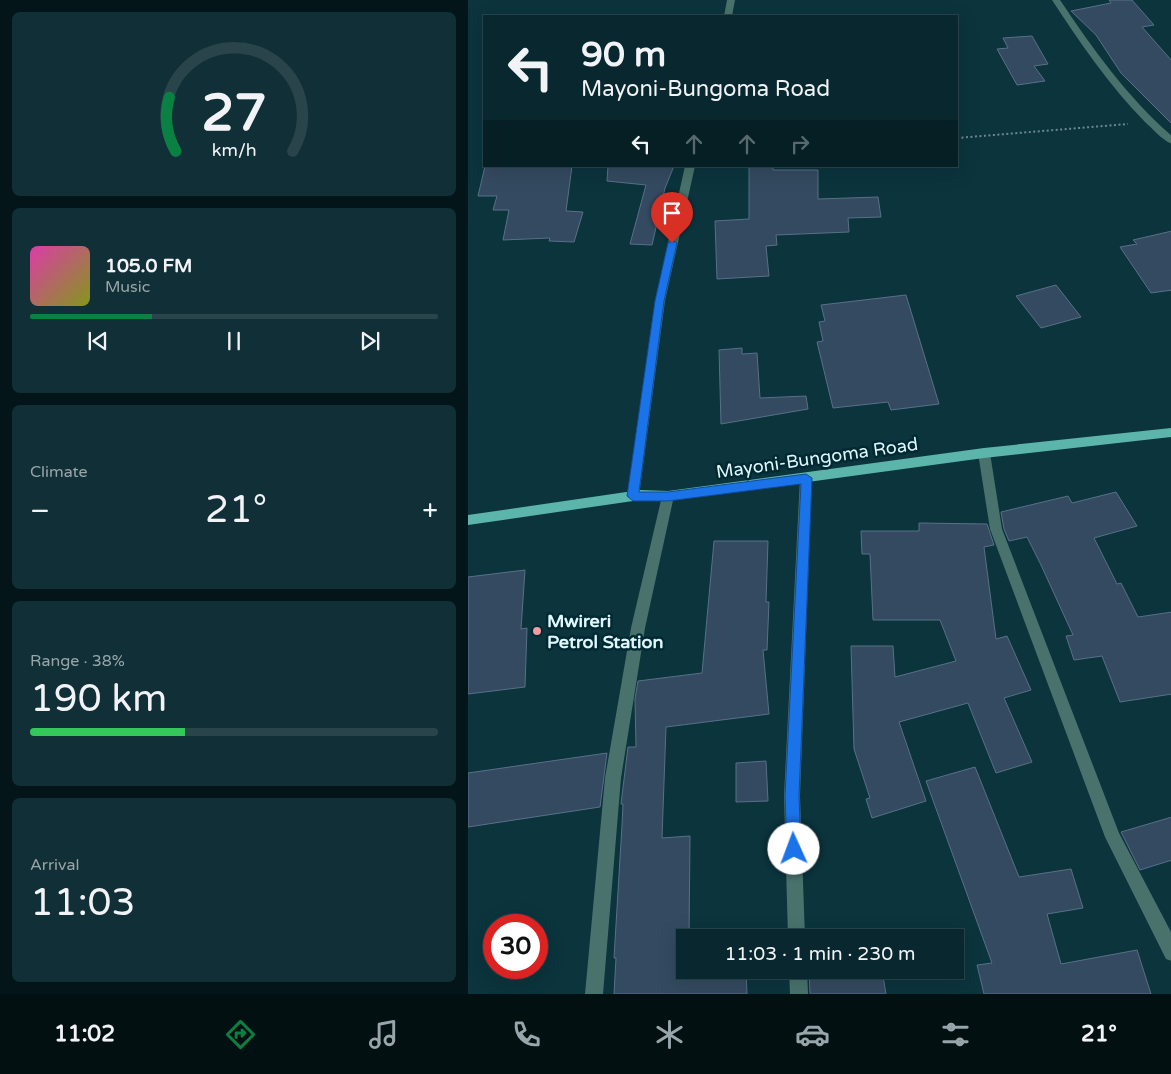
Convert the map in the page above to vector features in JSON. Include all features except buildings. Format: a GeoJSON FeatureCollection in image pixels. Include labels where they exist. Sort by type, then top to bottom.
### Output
{"type":"FeatureCollection","features":[{"type":"Feature","properties":{"kind":"main road","name":"Mayoni-Bungoma Road"},"geometry":{"type":"LineString","coordinates":[[468,520],[633,496],[668,496],[984,453],[1172,432]]}},
{"type":"Feature","properties":{"kind":"street"},"geometry":{"type":"LineString","coordinates":[[728,15],[731,0]]}},
{"type":"Feature","properties":{"kind":"street"},"geometry":{"type":"LineString","coordinates":[[1056,0],[1149,123],[1172,141]]}},
{"type":"Feature","properties":{"kind":"street"},"geometry":{"type":"LineString","coordinates":[[633,496],[660,301],[690,167]]}},
{"type":"Feature","properties":{"kind":"street"},"geometry":{"type":"LineString","coordinates":[[984,453],[999,538],[1112,837],[1172,953]]}},
{"type":"Feature","properties":{"kind":"street"},"geometry":{"type":"LineString","coordinates":[[797,929],[792,796],[806,478]]}},
{"type":"Feature","properties":{"kind":"street"},"geometry":{"type":"LineString","coordinates":[[594,994],[613,778],[638,628],[668,496]]}},
{"type":"Feature","properties":{"kind":"street"},"geometry":{"type":"LineString","coordinates":[[798,979],[799,994]]}},
{"type":"Feature","properties":{"kind":"path"},"geometry":{"type":"LineString","coordinates":[[958,138],[1149,123]]}},
{"type":"Feature","properties":{"kind":"place","name":"Mwireri Petrol Station"},"geometry":{"type":"Point","coordinates":[537,631]}},
{"type":"Feature","properties":{"kind":"route"},"geometry":{"type":"LineString","coordinates":[[672,243],[660,301],[633,496],[668,496],[806,478],[792,796],[794,849]]}}]}
